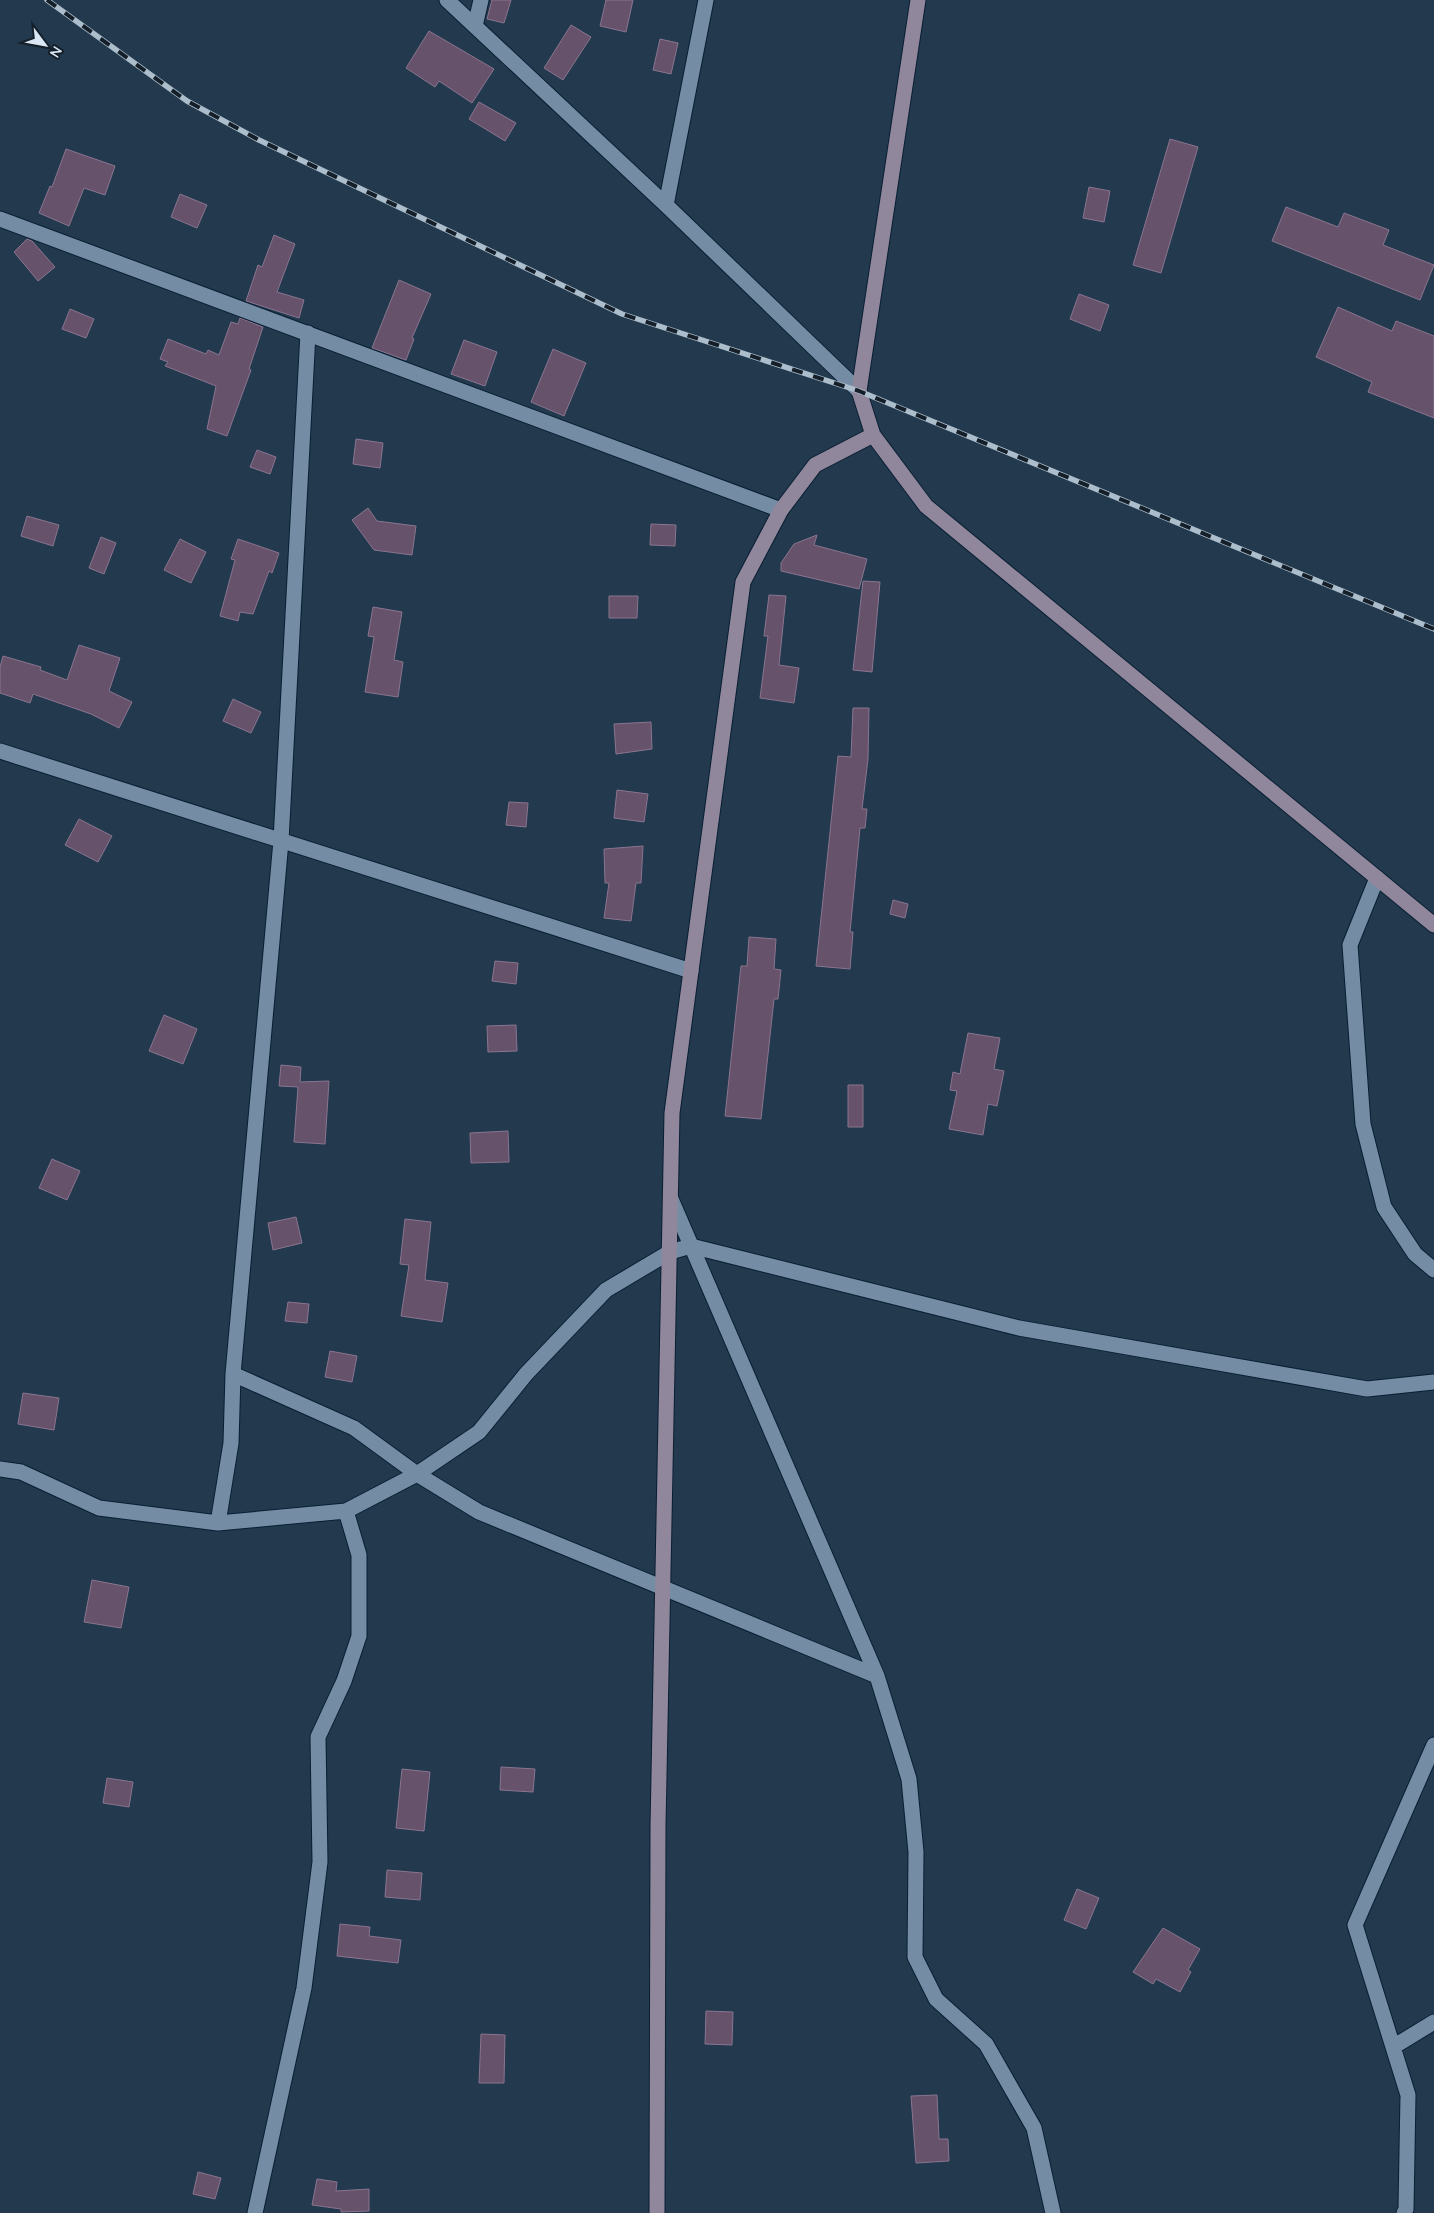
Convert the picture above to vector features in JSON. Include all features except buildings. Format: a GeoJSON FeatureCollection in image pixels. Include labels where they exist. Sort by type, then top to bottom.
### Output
{"type":"FeatureCollection","features":[{"type":"Feature","properties":{"kind":"main road"},"geometry":{"type":"LineString","coordinates":[[918,0],[859,392],[873,435],[926,506],[1434,925]]}},
{"type":"Feature","properties":{"kind":"main road"},"geometry":{"type":"LineString","coordinates":[[657,2213],[658,1826],[672,1113],[743,582],[781,510],[815,465],[873,435]]}},
{"type":"Feature","properties":{"kind":"street"},"geometry":{"type":"LineString","coordinates":[[447,0],[666,204],[859,392]]}},
{"type":"Feature","properties":{"kind":"street"},"geometry":{"type":"LineString","coordinates":[[475,26],[481,0]]}},
{"type":"Feature","properties":{"kind":"street"},"geometry":{"type":"LineString","coordinates":[[666,204],[706,0]]}},
{"type":"Feature","properties":{"kind":"street"},"geometry":{"type":"LineString","coordinates":[[0,219],[781,510]]}},
{"type":"Feature","properties":{"kind":"street"},"geometry":{"type":"LineString","coordinates":[[218,1523],[232,1443],[233,1374],[281,840],[308,333]]}},
{"type":"Feature","properties":{"kind":"street"},"geometry":{"type":"LineString","coordinates":[[0,751],[691,971]]}},
{"type":"Feature","properties":{"kind":"street"},"geometry":{"type":"LineString","coordinates":[[1377,878],[1350,945],[1363,1124],[1384,1207],[1415,1254],[1434,1270]]}},
{"type":"Feature","properties":{"kind":"street"},"geometry":{"type":"LineString","coordinates":[[670,1198],[877,1676],[909,1779],[916,1852],[916,1957],[936,1999],[986,2044],[1034,2128],[1054,2213]]}},
{"type":"Feature","properties":{"kind":"street"},"geometry":{"type":"LineString","coordinates":[[0,1469],[21,1472],[99,1508],[218,1523],[346,1511],[417,1474],[478,1432],[526,1374],[606,1290],[670,1252],[691,1246],[1019,1328],[1367,1388],[1434,1382]]}},
{"type":"Feature","properties":{"kind":"street"},"geometry":{"type":"LineString","coordinates":[[233,1374],[354,1428],[417,1474],[479,1512],[877,1676]]}},
{"type":"Feature","properties":{"kind":"street"},"geometry":{"type":"LineString","coordinates":[[255,2213],[304,1988],[320,1862],[318,1737],[344,1681],[360,1636],[359,1555],[346,1511]]}},
{"type":"Feature","properties":{"kind":"street"},"geometry":{"type":"LineString","coordinates":[[1404,2213],[1406,2208],[1408,2095],[1354,1924],[1434,1745]]}},
{"type":"Feature","properties":{"kind":"street"},"geometry":{"type":"LineString","coordinates":[[1393,2047],[1434,2022]]}},
{"type":"Feature","properties":{"kind":"railway"},"geometry":{"type":"LineString","coordinates":[[47,0],[187,101],[259,140],[622,314],[859,391],[1434,629]]}}]}
